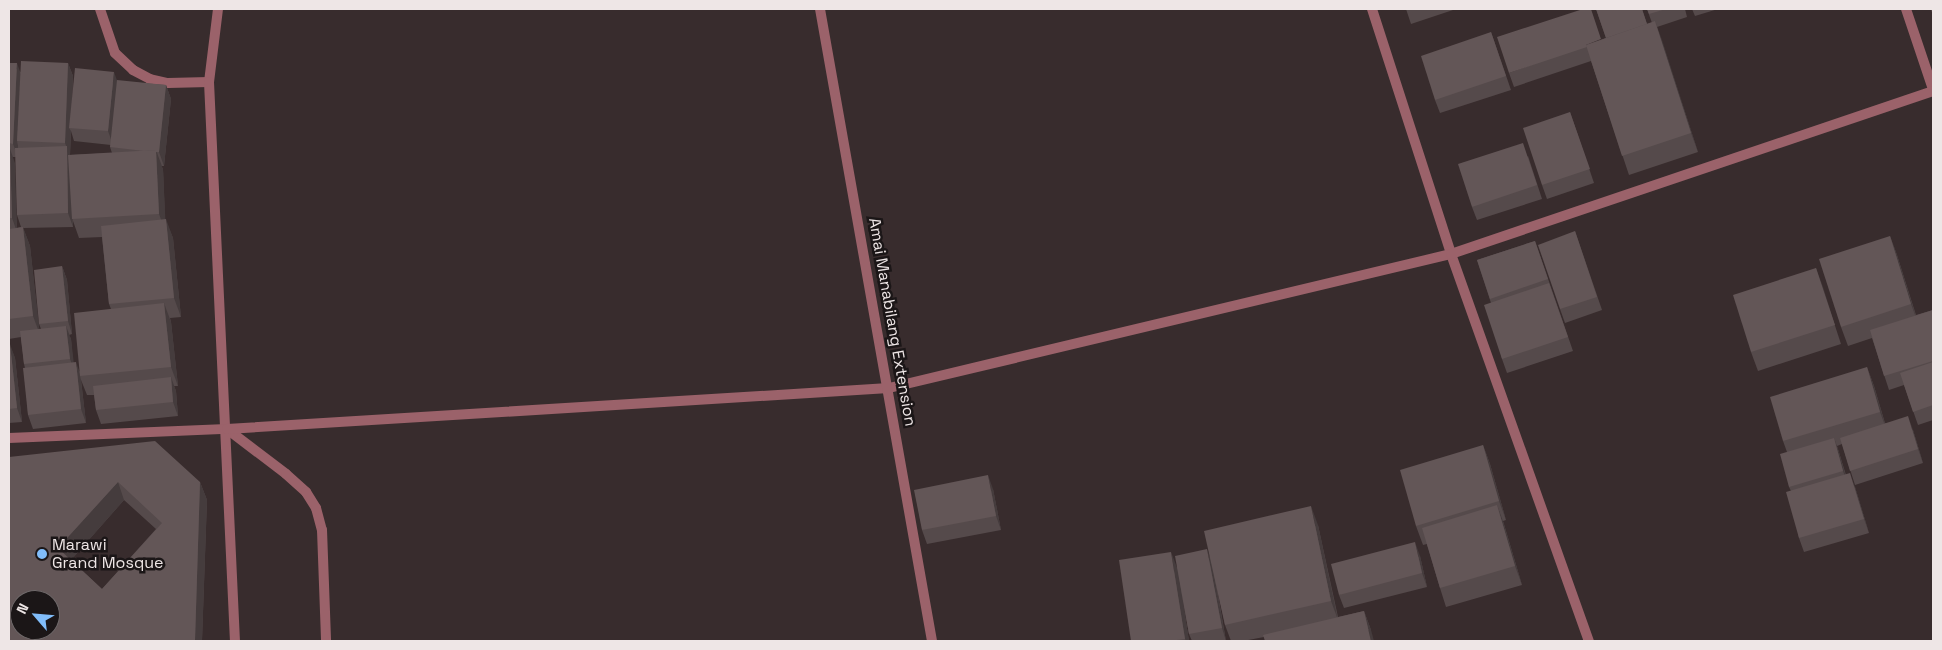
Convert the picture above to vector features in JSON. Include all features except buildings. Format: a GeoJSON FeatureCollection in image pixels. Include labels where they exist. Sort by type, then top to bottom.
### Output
{"type":"FeatureCollection","features":[{"type":"Feature","properties":{"kind":"street"},"geometry":{"type":"LineString","coordinates":[[100,9],[115,53],[133,70],[150,79],[168,83],[209,82]]}},
{"type":"Feature","properties":{"kind":"street"},"geometry":{"type":"LineString","coordinates":[[218,9],[209,82],[227,429],[235,641]]}},
{"type":"Feature","properties":{"kind":"street","name":"Amai Manabilang Extension"},"geometry":{"type":"LineString","coordinates":[[820,9],[889,388],[932,641]]}},
{"type":"Feature","properties":{"kind":"street"},"geometry":{"type":"LineString","coordinates":[[1372,9],[1451,254],[1589,641]]}},
{"type":"Feature","properties":{"kind":"street"},"geometry":{"type":"LineString","coordinates":[[9,438],[227,429],[889,388],[1451,254],[1933,90],[1906,9]]}},
{"type":"Feature","properties":{"kind":"street"},"geometry":{"type":"LineString","coordinates":[[227,429],[286,474],[306,492],[316,508],[322,530],[326,641]]}},
{"type":"Feature","properties":{"kind":"place","name":"Marawi Grand Mosque"},"geometry":{"type":"Point","coordinates":[42,554]}}]}
